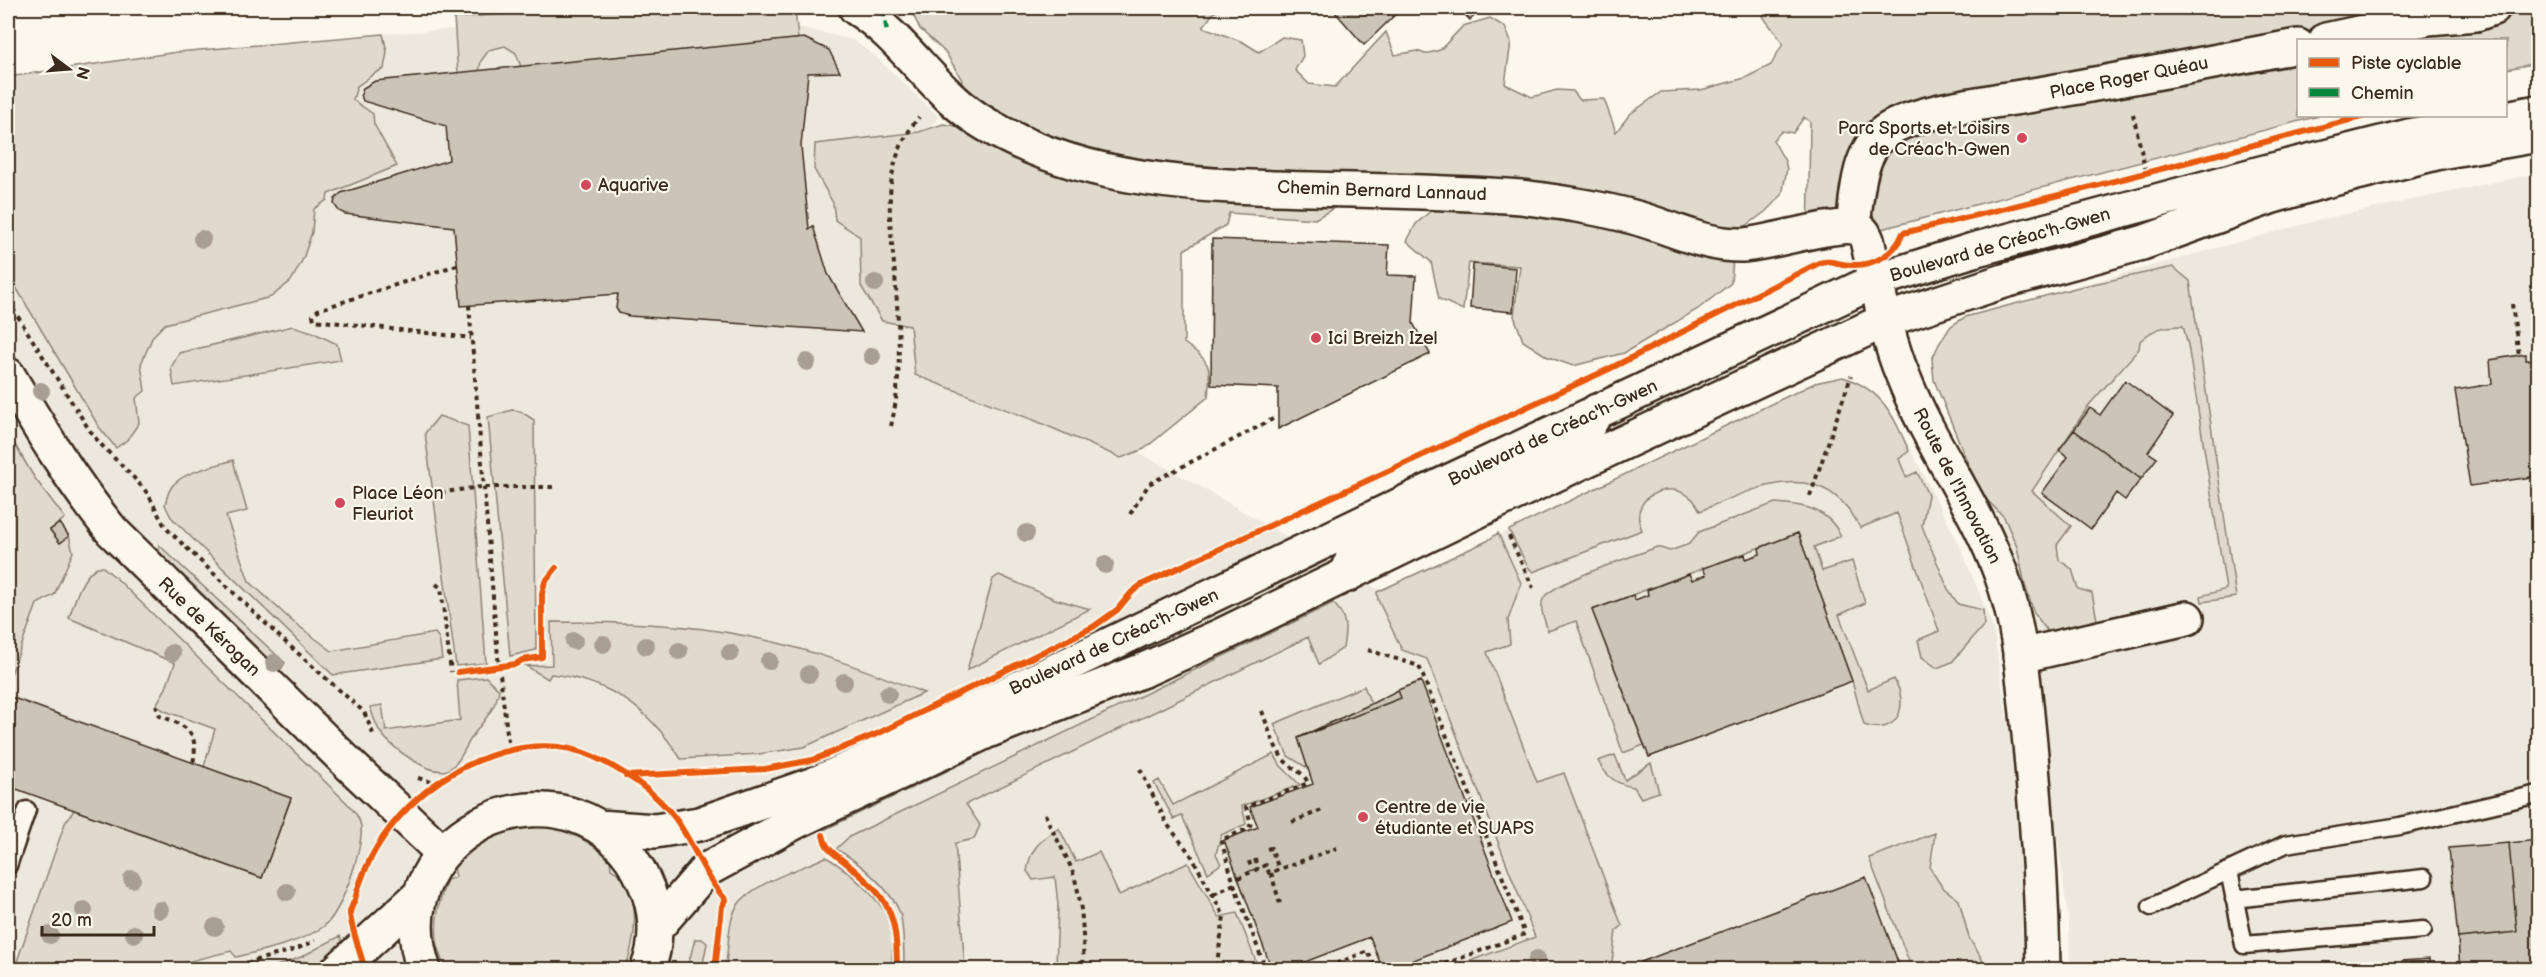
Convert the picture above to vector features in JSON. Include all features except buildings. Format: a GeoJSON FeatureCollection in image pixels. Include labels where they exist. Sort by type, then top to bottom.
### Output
{"type":"FeatureCollection","features":[{"type":"Feature","properties":{"kind":"street","name":"Chemin Bernard Lannaud"},"geometry":{"type":"LineString","coordinates":[[856,8],[887,32],[942,89],[974,117],[1034,149],[1063,160],[1100,169],[1158,179],[1216,185],[1521,197],[1569,203],[1630,216],[1695,239],[1726,245],[1763,243],[1822,230],[1853,227]]}},
{"type":"Feature","properties":{"kind":"street"},"geometry":{"type":"LineString","coordinates":[[2332,39],[2428,18],[2476,14],[2493,8]]}},
{"type":"Feature","properties":{"kind":"street","name":"Place Roger Quéau"},"geometry":{"type":"LineString","coordinates":[[1853,227],[1858,183],[1866,157],[1873,144],[1894,126],[1959,109],[2297,46]]}},
{"type":"Feature","properties":{"kind":"street","name":"Boulevard de Créac'h-Gwen"},"geometry":{"type":"LineString","coordinates":[[599,827],[655,831],[681,828],[814,784],[869,760],[1597,411],[1877,280],[1973,250],[2261,173],[2409,136],[2538,112]]}},
{"type":"Feature","properties":{"kind":"street","name":"Boulevard de Créac'h-Gwen"},"geometry":{"type":"LineString","coordinates":[[656,928],[706,870],[767,836],[985,732],[1175,656],[1844,337],[1886,320],[2004,281],[2142,243],[2270,197],[2321,182],[2440,152],[2538,135]]}},
{"type":"Feature","properties":{"kind":"street"},"geometry":{"type":"LineString","coordinates":[[1853,227],[1861,230],[1867,240],[1886,320]]}},
{"type":"Feature","properties":{"kind":"street","name":"Route de l'Innovation"},"geometry":{"type":"LineString","coordinates":[[1886,320],[1903,377],[1928,428],[1968,499],[2002,575],[2010,604],[2020,656],[2040,854],[2043,969]]}},
{"type":"Feature","properties":{"kind":"street","name":"Rue de Kérogan"},"geometry":{"type":"LineString","coordinates":[[8,375],[66,468],[112,531],[401,814],[443,852]]}},
{"type":"Feature","properties":{"kind":"street"},"geometry":{"type":"LineString","coordinates":[[1347,575],[1355,550],[1580,440],[1597,411]]}},
{"type":"Feature","properties":{"kind":"street"},"geometry":{"type":"LineString","coordinates":[[2020,656],[2187,618]]}},
{"type":"Feature","properties":{"kind":"street"},"geometry":{"type":"LineString","coordinates":[[424,969],[418,954],[415,924],[421,894],[430,872],[443,852],[472,827],[496,816],[522,810],[549,810],[575,816],[599,827],[621,844],[637,866],[649,891],[656,928],[647,969]]}},
{"type":"Feature","properties":{"kind":"street"},"geometry":{"type":"LineString","coordinates":[[338,969],[421,894]]}},
{"type":"Feature","properties":{"kind":"lane"},"geometry":{"type":"LineString","coordinates":[[2151,907],[2286,844],[2400,826],[2538,794]]}},
{"type":"Feature","properties":{"kind":"lane"},"geometry":{"type":"LineString","coordinates":[[8,866],[27,810]]}},
{"type":"Feature","properties":{"kind":"lane"},"geometry":{"type":"LineString","coordinates":[[2229,871],[2244,945],[2423,930]]}},
{"type":"Feature","properties":{"kind":"lane"},"geometry":{"type":"LineString","coordinates":[[2234,898],[2424,878]]}},
{"type":"Feature","properties":{"kind":"path"},"geometry":{"type":"LineString","coordinates":[[2126,78],[2146,172]]}},
{"type":"Feature","properties":{"kind":"path"},"geometry":{"type":"LineString","coordinates":[[891,426],[899,368],[890,217],[891,175],[899,147],[909,129],[942,89]]}},
{"type":"Feature","properties":{"kind":"path"},"geometry":{"type":"LineString","coordinates":[[2135,175],[2157,169]]}},
{"type":"Feature","properties":{"kind":"path"},"geometry":{"type":"LineString","coordinates":[[457,265],[318,310],[313,315],[314,320],[471,338]]}},
{"type":"Feature","properties":{"kind":"path"},"geometry":{"type":"LineString","coordinates":[[8,301],[90,431],[105,452],[118,460],[147,494],[157,515],[168,530],[283,640],[364,712],[375,738]]}},
{"type":"Feature","properties":{"kind":"path"},"geometry":{"type":"LineString","coordinates":[[2512,304],[2519,356]]}},
{"type":"Feature","properties":{"kind":"path"},"geometry":{"type":"LineString","coordinates":[[468,305],[498,657],[509,750]]}},
{"type":"Feature","properties":{"kind":"path"},"geometry":{"type":"LineString","coordinates":[[1810,496],[1851,376],[1850,354],[1844,337]]}},
{"type":"Feature","properties":{"kind":"path"},"geometry":{"type":"LineString","coordinates":[[1130,514],[1149,484],[1273,419]]}},
{"type":"Feature","properties":{"kind":"path"},"geometry":{"type":"LineString","coordinates":[[423,495],[481,488],[554,488]]}},
{"type":"Feature","properties":{"kind":"path"},"geometry":{"type":"LineString","coordinates":[[1494,503],[1533,588]]}},
{"type":"Feature","properties":{"kind":"path"},"geometry":{"type":"LineString","coordinates":[[436,584],[441,588],[451,672]]}},
{"type":"Feature","properties":{"kind":"path"},"geometry":{"type":"LineString","coordinates":[[1368,650],[1419,666],[1525,934],[1429,969]]}},
{"type":"Feature","properties":{"kind":"path"},"geometry":{"type":"LineString","coordinates":[[489,667],[507,665]]}},
{"type":"Feature","properties":{"kind":"path"},"geometry":{"type":"LineString","coordinates":[[156,705],[160,716],[182,724],[193,736],[196,746],[193,763]]}},
{"type":"Feature","properties":{"kind":"path"},"geometry":{"type":"LineString","coordinates":[[1262,711],[1280,753],[1286,761],[1305,774],[1308,783],[1246,807],[1251,823],[1249,828],[1223,838],[1221,844],[1266,969]]}},
{"type":"Feature","properties":{"kind":"path"},"geometry":{"type":"LineString","coordinates":[[498,753],[520,748]]}},
{"type":"Feature","properties":{"kind":"path"},"geometry":{"type":"LineString","coordinates":[[1140,769],[1167,824],[1191,855],[1214,894],[1224,918],[1216,969]]}},
{"type":"Feature","properties":{"kind":"path"},"geometry":{"type":"LineString","coordinates":[[413,776],[435,783]]}},
{"type":"Feature","properties":{"kind":"path"},"geometry":{"type":"LineString","coordinates":[[401,814],[442,779]]}},
{"type":"Feature","properties":{"kind":"path"},"geometry":{"type":"LineString","coordinates":[[1294,815],[1294,821],[1313,810],[1322,810]]}},
{"type":"Feature","properties":{"kind":"path"},"geometry":{"type":"LineString","coordinates":[[1302,811],[1304,817]]}},
{"type":"Feature","properties":{"kind":"path"},"geometry":{"type":"LineString","coordinates":[[1045,814],[1067,860],[1076,886],[1083,941],[1083,969]]}},
{"type":"Feature","properties":{"kind":"path"},"geometry":{"type":"LineString","coordinates":[[1326,845],[1329,853]]}},
{"type":"Feature","properties":{"kind":"path"},"geometry":{"type":"LineString","coordinates":[[1268,847],[1279,869]]}},
{"type":"Feature","properties":{"kind":"path"},"geometry":{"type":"LineString","coordinates":[[1270,873],[1329,853],[1337,848]]}},
{"type":"Feature","properties":{"kind":"path"},"geometry":{"type":"LineString","coordinates":[[1300,855],[1304,862]]}},
{"type":"Feature","properties":{"kind":"path"},"geometry":{"type":"LineString","coordinates":[[1255,859],[1258,869]]}},
{"type":"Feature","properties":{"kind":"path"},"geometry":{"type":"LineString","coordinates":[[1249,861],[1252,871]]}},
{"type":"Feature","properties":{"kind":"path"},"geometry":{"type":"LineString","coordinates":[[1238,878],[1266,865],[1281,907]]}},
{"type":"Feature","properties":{"kind":"path"},"geometry":{"type":"LineString","coordinates":[[1214,894],[1234,884]]}},
{"type":"Feature","properties":{"kind":"path"},"geometry":{"type":"LineString","coordinates":[[220,969],[294,950],[317,939]]}},
{"type":"Feature","properties":{"kind":"path"},"geometry":{"type":"LineString","coordinates":[[1320,969],[1368,951],[1376,969]]}},
{"type":"Feature","properties":{"kind":"shaded area"},"geometry":{"type":"Polygon","coordinates":[[[578,8],[774,8],[775,11],[795,9],[798,39],[521,67],[516,53],[505,46],[489,50],[481,61],[479,72],[458,74],[454,18],[578,8]]]}},
{"type":"Feature","properties":{"kind":"shaded area"},"geometry":{"type":"Polygon","coordinates":[[[910,8],[1231,8],[1214,12],[1203,27],[1243,42],[1259,52],[1282,37],[1301,40],[1303,56],[1295,70],[1309,84],[1335,87],[1386,32],[1395,55],[1417,51],[1425,54],[1440,50],[1463,26],[1490,18],[1505,27],[1511,42],[1505,84],[1532,97],[1557,90],[1573,91],[1580,100],[1604,99],[1616,132],[1630,114],[1661,92],[1701,90],[1745,78],[1771,65],[1783,43],[1764,18],[1761,8],[2538,8],[2538,63],[2507,69],[2507,39],[2297,39],[2297,117],[2315,117],[1808,248],[1810,122],[1804,117],[1793,133],[1782,131],[1773,140],[1787,169],[1782,195],[1765,212],[1735,234],[1731,283],[1698,309],[1624,353],[1573,366],[1548,357],[1523,341],[1514,316],[1520,266],[1469,263],[1463,310],[1439,299],[1431,262],[1407,241],[1416,224],[1436,206],[1383,180],[1315,219],[1229,213],[1226,225],[1184,250],[1184,343],[1200,355],[1207,365],[1209,370],[1208,397],[1144,449],[1121,458],[1036,421],[915,375],[910,326],[882,321],[861,286],[860,237],[835,220],[833,203],[814,169],[815,144],[919,132],[943,124],[957,126],[972,133],[965,107],[962,80],[946,53],[920,29],[910,8]]]}},
{"type":"Feature","properties":{"kind":"shaded area"},"geometry":{"type":"Polygon","coordinates":[[[600,19],[739,22],[803,28],[853,40],[875,56],[939,117],[924,139],[1063,417],[1159,463],[1381,591],[1820,384],[1835,378],[1857,385],[1885,407],[1901,431],[1961,548],[1993,628],[2015,770],[2020,832],[2023,969],[8,970],[8,77],[177,52],[383,34],[600,19]]]}},
{"type":"Feature","properties":{"kind":"shaded area"},"geometry":{"type":"Polygon","coordinates":[[[383,34],[387,52],[384,69],[357,86],[353,100],[373,114],[374,124],[397,166],[328,194],[327,200],[314,209],[312,232],[303,259],[291,281],[271,297],[165,324],[153,336],[141,364],[145,391],[136,398],[139,423],[127,440],[116,448],[99,427],[8,274],[8,77],[177,52],[383,34]]]}},
{"type":"Feature","properties":{"kind":"shaded area"},"geometry":{"type":"Polygon","coordinates":[[[2538,173],[2538,969],[2070,969],[2069,925],[2047,760],[1988,514],[1934,380],[1932,359],[1939,344],[1951,326],[1965,317],[2319,220],[2538,173]]]}},
{"type":"Feature","properties":{"kind":"shaded area"},"geometry":{"type":"Polygon","coordinates":[[[2173,267],[2190,281],[2236,597],[2202,602],[2201,596],[2226,589],[2188,345],[2183,326],[2165,327],[2150,333],[2140,341],[2139,349],[2089,405],[2032,491],[2071,526],[2057,545],[2059,560],[2072,569],[2078,589],[2092,593],[2097,620],[2175,602],[2177,609],[2069,636],[2048,632],[2034,613],[2017,547],[2004,517],[1980,493],[1934,380],[1932,359],[1951,326],[1965,317],[2079,287],[2173,267]]]}},
{"type":"Feature","properties":{"kind":"shaded area"},"geometry":{"type":"Polygon","coordinates":[[[293,326],[337,344],[341,360],[174,386],[171,368],[179,353],[293,326]]]}},
{"type":"Feature","properties":{"kind":"shaded area"},"geometry":{"type":"Polygon","coordinates":[[[1843,377],[1868,389],[1892,415],[1909,451],[1899,459],[1906,477],[1917,472],[1928,495],[1922,526],[1948,589],[1958,604],[1983,610],[1984,625],[1952,662],[1937,668],[1922,657],[1918,640],[1939,631],[1897,513],[1860,528],[1845,505],[1828,491],[1809,484],[1788,483],[1766,486],[1700,511],[1692,499],[1681,492],[1669,490],[1658,492],[1641,506],[1639,517],[1642,530],[1533,572],[1528,567],[1509,530],[1815,383],[1843,377]]]}},
{"type":"Feature","properties":{"kind":"shaded area"},"geometry":{"type":"Polygon","coordinates":[[[512,410],[520,411],[534,420],[536,650],[510,656],[488,417],[512,410]]]}},
{"type":"Feature","properties":{"kind":"shaded area"},"geometry":{"type":"Polygon","coordinates":[[[439,416],[468,426],[486,663],[456,666],[425,433],[439,416]]]}},
{"type":"Feature","properties":{"kind":"shaded area"},"geometry":{"type":"Polygon","coordinates":[[[8,433],[34,477],[65,518],[50,530],[60,543],[69,536],[73,552],[54,595],[37,604],[8,682],[8,488],[10,487],[8,483],[8,433]]]}},
{"type":"Feature","properties":{"kind":"shaded area"},"geometry":{"type":"Polygon","coordinates":[[[233,460],[247,511],[226,516],[249,581],[292,621],[332,651],[435,633],[439,638],[442,659],[333,675],[171,517],[165,505],[171,487],[181,479],[233,460]]]}},
{"type":"Feature","properties":{"kind":"shaded area"},"geometry":{"type":"Polygon","coordinates":[[[1775,503],[1805,507],[1822,514],[1829,519],[1841,536],[1814,547],[1822,571],[1852,561],[1865,603],[1839,615],[1868,690],[1894,679],[1901,699],[1898,716],[1893,723],[1885,727],[1876,728],[1864,725],[1852,681],[1798,533],[1592,610],[1644,745],[1623,753],[1576,621],[1548,631],[1542,611],[1543,599],[1549,592],[1561,585],[1595,570],[1657,547],[1670,551],[1689,544],[1699,532],[1775,503]]]}},
{"type":"Feature","properties":{"kind":"shaded area"},"geometry":{"type":"Polygon","coordinates":[[[1498,533],[1521,583],[1508,620],[1510,644],[1487,652],[1537,782],[1564,773],[1622,926],[1616,931],[1611,969],[1448,969],[1535,937],[1427,659],[1402,650],[1378,600],[1377,592],[1487,541],[1498,533]]]}},
{"type":"Feature","properties":{"kind":"shaded area"},"geometry":{"type":"Polygon","coordinates":[[[159,545],[285,663],[280,671],[159,554],[159,545]]]}},
{"type":"Feature","properties":{"kind":"shaded area"},"geometry":{"type":"Polygon","coordinates":[[[97,567],[103,567],[115,577],[347,803],[357,816],[361,826],[361,836],[355,864],[337,909],[323,927],[303,938],[269,949],[236,957],[231,951],[158,969],[14,970],[65,823],[74,810],[262,878],[291,799],[204,767],[215,729],[165,711],[156,705],[166,688],[175,663],[69,618],[83,583],[91,571],[97,567]]]}},
{"type":"Feature","properties":{"kind":"shaded area"},"geometry":{"type":"Polygon","coordinates":[[[999,575],[1055,599],[1090,609],[967,670],[993,579],[999,575]]]}},
{"type":"Feature","properties":{"kind":"shaded area"},"geometry":{"type":"Polygon","coordinates":[[[1333,603],[1344,618],[1343,648],[1319,664],[1308,637],[966,804],[980,825],[974,839],[955,843],[965,969],[904,969],[903,930],[897,907],[874,878],[855,861],[836,849],[849,837],[1333,603]]]}},
{"type":"Feature","properties":{"kind":"shaded area"},"geometry":{"type":"Polygon","coordinates":[[[551,622],[626,623],[726,632],[795,648],[838,661],[924,693],[804,747],[759,754],[681,759],[656,726],[626,700],[592,683],[551,674],[548,679],[526,666],[552,665],[551,622]]]}},
{"type":"Feature","properties":{"kind":"shaded area"},"geometry":{"type":"Polygon","coordinates":[[[486,677],[499,690],[495,702],[456,764],[447,770],[439,771],[421,765],[393,746],[379,730],[370,707],[382,705],[386,731],[460,720],[457,680],[486,677]]]}},
{"type":"Feature","properties":{"kind":"shaded area"},"geometry":{"type":"Polygon","coordinates":[[[1364,686],[1371,704],[1298,738],[1309,769],[1288,756],[1274,724],[1364,686]]]}},
{"type":"Feature","properties":{"kind":"shaded area"},"geometry":{"type":"Polygon","coordinates":[[[1274,754],[1281,766],[1300,785],[1242,806],[1246,824],[1221,835],[1216,854],[1221,864],[1208,873],[1182,816],[1174,819],[1154,783],[1159,780],[1173,805],[1274,754]]]}},
{"type":"Feature","properties":{"kind":"shaded area"},"geometry":{"type":"Polygon","coordinates":[[[973,755],[972,759],[824,830],[817,828],[973,755]]]}},
{"type":"Feature","properties":{"kind":"shaded area"},"geometry":{"type":"Polygon","coordinates":[[[1615,755],[1625,780],[1651,763],[1659,792],[1641,798],[1634,787],[1617,782],[1608,776],[1598,761],[1615,755]]]}},
{"type":"Feature","properties":{"kind":"shaded area"},"geometry":{"type":"Polygon","coordinates":[[[541,826],[569,833],[595,847],[610,860],[611,869],[622,877],[629,888],[633,901],[634,930],[625,969],[446,970],[438,948],[436,925],[447,880],[456,877],[454,868],[473,851],[493,838],[516,829],[541,826]]]}},
{"type":"Feature","properties":{"kind":"shaded area"},"geometry":{"type":"Polygon","coordinates":[[[1059,828],[1076,862],[1099,852],[1119,895],[1188,863],[1219,917],[1237,913],[1259,969],[1056,969],[1058,905],[1055,877],[1033,880],[1027,871],[1033,851],[1046,837],[1059,828]]]}},
{"type":"Feature","properties":{"kind":"shaded area"},"geometry":{"type":"Polygon","coordinates":[[[1935,833],[1930,868],[1942,887],[1959,900],[1969,938],[1982,959],[1985,969],[1912,969],[1869,858],[1935,833]]]}},
{"type":"Feature","properties":{"kind":"shaded area"},"geometry":{"type":"Polygon","coordinates":[[[826,857],[861,884],[884,911],[891,931],[891,969],[725,969],[731,920],[737,906],[744,898],[778,877],[826,857]]]}},
{"type":"Feature","properties":{"kind":"shaded area"},"geometry":{"type":"Polygon","coordinates":[[[340,936],[343,944],[341,948],[315,969],[266,970],[301,957],[340,936]]]}},
{"type":"Feature","properties":{"kind":"shaded area"},"geometry":{"type":"Polygon","coordinates":[[[695,939],[702,939],[707,943],[702,969],[687,969],[695,939]]]}},
{"type":"Feature","properties":{"kind":"marked path"},"geometry":{"type":"LineString","coordinates":[[883,8],[887,32]]}},
{"type":"Feature","properties":{"kind":"cycle path"},"geometry":{"type":"LineString","coordinates":[[626,776],[765,769],[813,760],[879,733],[1093,627],[1117,610],[1141,585],[1607,370],[1819,263],[1846,265],[1868,263],[1889,253],[1903,233],[2361,117]]}},
{"type":"Feature","properties":{"kind":"cycle path"},"geometry":{"type":"LineString","coordinates":[[458,672],[516,664],[522,660],[542,657],[542,593],[545,582],[556,568]]}},
{"type":"Feature","properties":{"kind":"cycle path"},"geometry":{"type":"LineString","coordinates":[[365,970],[350,912],[364,873],[376,848],[391,826],[430,788],[453,773],[503,752],[525,747],[547,746],[581,752],[615,768],[648,790],[675,818],[711,881],[726,900],[722,906],[715,970]]}},
{"type":"Feature","properties":{"kind":"cycle path"},"geometry":{"type":"LineString","coordinates":[[823,835],[829,848],[873,887],[888,909],[895,934],[897,970]]}},
{"type":"Feature","properties":{"kind":"place","name":"Parc Sports et Loisirs de Créac'h-Gwen"},"geometry":{"type":"Point","coordinates":[2022,138]}},
{"type":"Feature","properties":{"kind":"place","name":"Aquarive"},"geometry":{"type":"Point","coordinates":[586,185]}},
{"type":"Feature","properties":{"kind":"place","name":"Ici Breizh Izel"},"geometry":{"type":"Point","coordinates":[1316,338]}},
{"type":"Feature","properties":{"kind":"place","name":"Place Léon Fleuriot"},"geometry":{"type":"Point","coordinates":[340,503]}},
{"type":"Feature","properties":{"kind":"place","name":"Centre de vie étudiante et SUAPS"},"geometry":{"type":"Point","coordinates":[1363,817]}}]}
